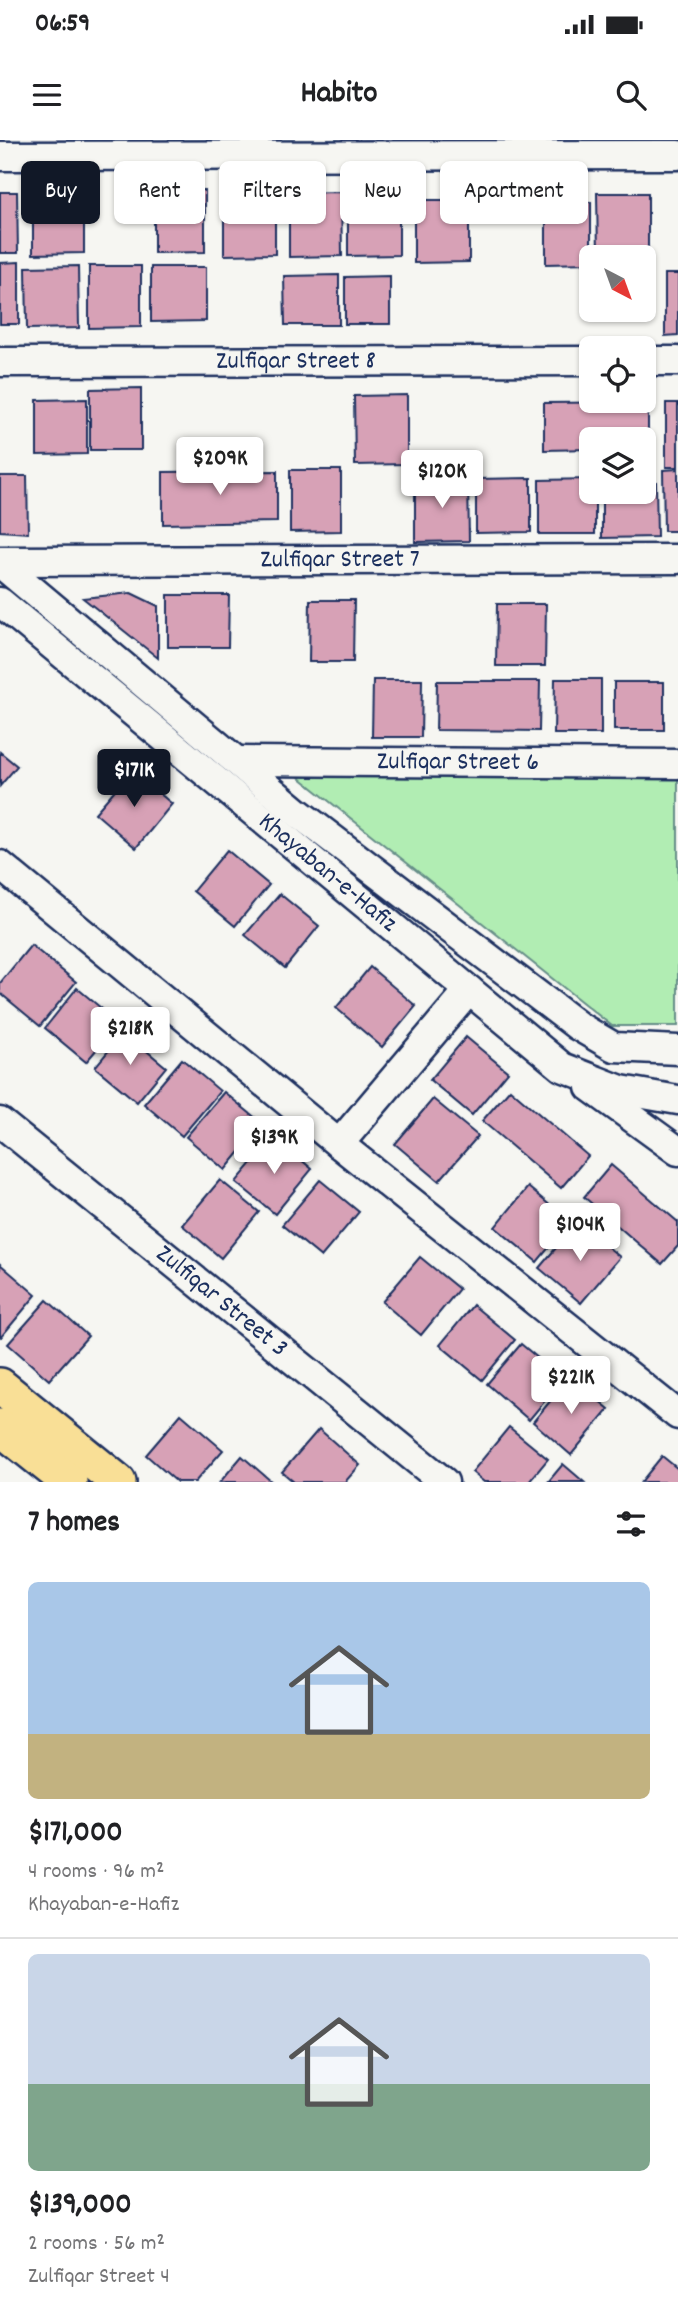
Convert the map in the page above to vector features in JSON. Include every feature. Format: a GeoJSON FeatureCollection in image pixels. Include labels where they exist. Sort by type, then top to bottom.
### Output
{"type":"FeatureCollection","features":[{"type":"Feature","properties":{"kind":"main road"},"geometry":{"type":"LineString","coordinates":[[0,1386],[118,1482]]}},
{"type":"Feature","properties":{"kind":"main road"},"geometry":{"type":"LineString","coordinates":[[0,1427],[69,1482]]}},
{"type":"Feature","properties":{"kind":"street"},"geometry":{"type":"LineString","coordinates":[[0,156],[678,155]]}},
{"type":"Feature","properties":{"kind":"street","name":"Zulfiqar Street 8"},"geometry":{"type":"LineString","coordinates":[[0,362],[579,361]]}},
{"type":"Feature","properties":{"kind":"street"},"geometry":{"type":"LineString","coordinates":[[656,361],[678,361]]}},
{"type":"Feature","properties":{"kind":"street","name":"Zulfiqar Street 7"},"geometry":{"type":"LineString","coordinates":[[0,562],[678,559]]}},
{"type":"Feature","properties":{"kind":"street","name":"Khayaban-e-Hafiz"},"geometry":{"type":"LineString","coordinates":[[0,562],[297,812],[578,1026],[614,1047],[678,1050]]}},
{"type":"Feature","properties":{"kind":"street","name":"Khayaban-e-Hafiz"},"geometry":{"type":"LineString","coordinates":[[0,602],[562,1067],[621,1090],[678,1100]]}},
{"type":"Feature","properties":{"kind":"street","name":"Zulfiqar Street 6"},"geometry":{"type":"LineString","coordinates":[[238,761],[678,764]]}},
{"type":"Feature","properties":{"kind":"street"},"geometry":{"type":"LineString","coordinates":[[0,865],[338,1143],[678,1415]]}},
{"type":"Feature","properties":{"kind":"street"},"geometry":{"type":"LineString","coordinates":[[338,1143],[468,990]]}},
{"type":"Feature","properties":{"kind":"street"},"geometry":{"type":"LineString","coordinates":[[562,1067],[678,1151]]}},
{"type":"Feature","properties":{"kind":"street","name":"Zulfiqar Street 3"},"geometry":{"type":"LineString","coordinates":[[0,1122],[444,1482]]}},
{"type":"Feature","properties":{"kind":"green space"},"geometry":{"type":"Polygon","coordinates":[[[295,774],[678,778],[678,1026],[612,1026],[295,774]]]}},
{"type":"Feature","properties":{"kind":"building"},"geometry":{"type":"Polygon","coordinates":[[[0,192],[17,192],[18,253],[0,253],[0,192]]]}},
{"type":"Feature","properties":{"kind":"building"},"geometry":{"type":"Polygon","coordinates":[[[326,192],[340,192],[342,256],[289,257],[289,224],[326,224],[326,192]]]}},
{"type":"Feature","properties":{"kind":"building"},"geometry":{"type":"Polygon","coordinates":[[[597,193],[648,193],[648,245],[598,245],[597,193]]]}},
{"type":"Feature","properties":{"kind":"building"},"geometry":{"type":"Polygon","coordinates":[[[426,200],[440,200],[440,224],[469,224],[469,262],[414,263],[414,224],[426,224],[426,200]]]}},
{"type":"Feature","properties":{"kind":"building"},"geometry":{"type":"Polygon","coordinates":[[[588,202],[591,202],[591,245],[579,245],[579,263],[546,264],[546,224],[588,224],[588,202]]]}},
{"type":"Feature","properties":{"kind":"building"},"geometry":{"type":"Polygon","coordinates":[[[33,224],[84,224],[84,253],[33,254],[33,224]]]}},
{"type":"Feature","properties":{"kind":"building"},"geometry":{"type":"Polygon","coordinates":[[[154,224],[205,224],[205,252],[154,253],[154,224]]]}},
{"type":"Feature","properties":{"kind":"building"},"geometry":{"type":"Polygon","coordinates":[[[224,224],[275,224],[275,254],[224,255],[224,224]]]}},
{"type":"Feature","properties":{"kind":"building"},"geometry":{"type":"Polygon","coordinates":[[[348,224],[399,224],[399,255],[348,256],[348,224]]]}},
{"type":"Feature","properties":{"kind":"building"},"geometry":{"type":"Polygon","coordinates":[[[19,262],[19,324],[0,324],[0,263],[19,262]]]}},
{"type":"Feature","properties":{"kind":"building"},"geometry":{"type":"Polygon","coordinates":[[[78,266],[79,328],[27,329],[26,267],[78,266]]]}},
{"type":"Feature","properties":{"kind":"building"},"geometry":{"type":"Polygon","coordinates":[[[89,266],[141,266],[141,327],[89,328],[89,266]]]}},
{"type":"Feature","properties":{"kind":"building"},"geometry":{"type":"Polygon","coordinates":[[[151,267],[206,267],[206,321],[151,322],[151,267]]]}},
{"type":"Feature","properties":{"kind":"building"},"geometry":{"type":"Polygon","coordinates":[[[665,274],[678,274],[678,335],[665,336],[665,274]]]}},
{"type":"Feature","properties":{"kind":"building"},"geometry":{"type":"Polygon","coordinates":[[[339,275],[339,325],[285,325],[284,276],[339,275]]]}},
{"type":"Feature","properties":{"kind":"building"},"geometry":{"type":"Polygon","coordinates":[[[390,276],[390,324],[345,324],[345,277],[390,276]]]}},
{"type":"Feature","properties":{"kind":"building"},"geometry":{"type":"Polygon","coordinates":[[[141,388],[141,450],[90,450],[90,389],[141,388]]]}},
{"type":"Feature","properties":{"kind":"building"},"geometry":{"type":"Polygon","coordinates":[[[407,395],[407,464],[355,465],[354,396],[407,395]]]}},
{"type":"Feature","properties":{"kind":"building"},"geometry":{"type":"Polygon","coordinates":[[[87,399],[87,454],[37,455],[37,400],[87,399]]]}},
{"type":"Feature","properties":{"kind":"building"},"geometry":{"type":"Polygon","coordinates":[[[544,403],[579,403],[579,413],[648,413],[648,427],[579,427],[579,449],[544,450],[544,403]]]}},
{"type":"Feature","properties":{"kind":"building"},"geometry":{"type":"Polygon","coordinates":[[[666,403],[678,403],[678,467],[666,467],[666,403]]]}},
{"type":"Feature","properties":{"kind":"building"},"geometry":{"type":"Polygon","coordinates":[[[678,469],[678,531],[664,531],[663,470],[678,469]]]}},
{"type":"Feature","properties":{"kind":"building"},"geometry":{"type":"Polygon","coordinates":[[[290,470],[341,470],[341,531],[290,532],[290,470]]]}},
{"type":"Feature","properties":{"kind":"building"},"geometry":{"type":"Polygon","coordinates":[[[277,471],[277,522],[163,524],[163,472],[277,471]]]}},
{"type":"Feature","properties":{"kind":"building"},"geometry":{"type":"Polygon","coordinates":[[[0,476],[27,476],[28,533],[0,531],[0,476]]]}},
{"type":"Feature","properties":{"kind":"building"},"geometry":{"type":"Polygon","coordinates":[[[415,478],[468,478],[469,541],[415,542],[415,478]]]}},
{"type":"Feature","properties":{"kind":"building"},"geometry":{"type":"Polygon","coordinates":[[[531,478],[531,532],[476,533],[476,479],[531,478]]]}},
{"type":"Feature","properties":{"kind":"building"},"geometry":{"type":"Polygon","coordinates":[[[579,479],[579,504],[595,504],[595,534],[539,534],[539,480],[579,479]]]}},
{"type":"Feature","properties":{"kind":"building"},"geometry":{"type":"Polygon","coordinates":[[[656,482],[657,537],[602,538],[602,504],[656,504],[656,482]]]}},
{"type":"Feature","properties":{"kind":"building"},"geometry":{"type":"Polygon","coordinates":[[[131,593],[158,606],[158,658],[83,598],[131,593]]]}},
{"type":"Feature","properties":{"kind":"building"},"geometry":{"type":"Polygon","coordinates":[[[168,595],[229,595],[228,647],[168,647],[168,595]]]}},
{"type":"Feature","properties":{"kind":"building"},"geometry":{"type":"Polygon","coordinates":[[[310,600],[354,600],[353,662],[309,662],[310,600]]]}},
{"type":"Feature","properties":{"kind":"building"},"geometry":{"type":"Polygon","coordinates":[[[497,604],[546,604],[545,666],[496,666],[497,604]]]}},
{"type":"Feature","properties":{"kind":"building"},"geometry":{"type":"Polygon","coordinates":[[[555,679],[601,679],[601,734],[554,734],[555,679]]]}},
{"type":"Feature","properties":{"kind":"building"},"geometry":{"type":"Polygon","coordinates":[[[373,680],[422,680],[421,737],[372,737],[373,680]]]}},
{"type":"Feature","properties":{"kind":"building"},"geometry":{"type":"Polygon","coordinates":[[[437,681],[540,681],[539,731],[436,730],[437,681]]]}},
{"type":"Feature","properties":{"kind":"building"},"geometry":{"type":"Polygon","coordinates":[[[614,682],[664,682],[664,730],[614,730],[614,682]]]}},
{"type":"Feature","properties":{"kind":"building"},"geometry":{"type":"Polygon","coordinates":[[[0,752],[17,766],[0,786],[0,752]]]}},
{"type":"Feature","properties":{"kind":"building"},"geometry":{"type":"Polygon","coordinates":[[[132,770],[172,804],[136,848],[95,813],[132,770]]]}},
{"type":"Feature","properties":{"kind":"building"},"geometry":{"type":"Polygon","coordinates":[[[227,850],[269,885],[235,926],[193,891],[227,850]]]}},
{"type":"Feature","properties":{"kind":"building"},"geometry":{"type":"Polygon","coordinates":[[[280,894],[319,926],[285,968],[245,935],[280,894]]]}},
{"type":"Feature","properties":{"kind":"building"},"geometry":{"type":"Polygon","coordinates":[[[31,945],[76,982],[40,1026],[0,993],[0,983],[31,945]]]}},
{"type":"Feature","properties":{"kind":"building"},"geometry":{"type":"Polygon","coordinates":[[[370,967],[416,1006],[382,1047],[336,1008],[370,967]]]}},
{"type":"Feature","properties":{"kind":"building"},"geometry":{"type":"Polygon","coordinates":[[[77,988],[119,1023],[86,1062],[45,1028],[77,988]]]}},
{"type":"Feature","properties":{"kind":"building"},"geometry":{"type":"Polygon","coordinates":[[[124,1032],[166,1067],[137,1102],[95,1067],[124,1032]]]}},
{"type":"Feature","properties":{"kind":"building"},"geometry":{"type":"Polygon","coordinates":[[[466,1037],[508,1072],[472,1115],[430,1080],[466,1037]]]}},
{"type":"Feature","properties":{"kind":"building"},"geometry":{"type":"Polygon","coordinates":[[[182,1059],[220,1091],[182,1136],[144,1104],[182,1059]]]}},
{"type":"Feature","properties":{"kind":"building"},"geometry":{"type":"Polygon","coordinates":[[[510,1089],[588,1156],[561,1188],[482,1121],[510,1089]]]}},
{"type":"Feature","properties":{"kind":"building"},"geometry":{"type":"Polygon","coordinates":[[[224,1092],[263,1124],[225,1170],[186,1137],[224,1092]]]}},
{"type":"Feature","properties":{"kind":"building"},"geometry":{"type":"Polygon","coordinates":[[[433,1099],[478,1136],[439,1181],[395,1144],[433,1099]]]}},
{"type":"Feature","properties":{"kind":"building"},"geometry":{"type":"Polygon","coordinates":[[[274,1137],[312,1169],[275,1214],[236,1182],[274,1137]]]}},
{"type":"Feature","properties":{"kind":"building"},"geometry":{"type":"Polygon","coordinates":[[[611,1165],[678,1222],[678,1246],[662,1264],[584,1197],[611,1165]]]}},
{"type":"Feature","properties":{"kind":"building"},"geometry":{"type":"Polygon","coordinates":[[[220,1180],[259,1212],[221,1258],[182,1225],[220,1180]]]}},
{"type":"Feature","properties":{"kind":"building"},"geometry":{"type":"Polygon","coordinates":[[[320,1180],[359,1212],[321,1257],[282,1225],[320,1180]]]}},
{"type":"Feature","properties":{"kind":"building"},"geometry":{"type":"Polygon","coordinates":[[[528,1187],[570,1222],[537,1262],[495,1227],[528,1187]]]}},
{"type":"Feature","properties":{"kind":"building"},"geometry":{"type":"Polygon","coordinates":[[[578,1222],[620,1257],[581,1303],[539,1268],[578,1222]]]}},
{"type":"Feature","properties":{"kind":"building"},"geometry":{"type":"Polygon","coordinates":[[[420,1257],[459,1289],[421,1335],[382,1302],[420,1257]]]}},
{"type":"Feature","properties":{"kind":"building"},"geometry":{"type":"Polygon","coordinates":[[[0,1264],[36,1295],[1,1337],[0,1336],[0,1264]]]}},
{"type":"Feature","properties":{"kind":"building"},"geometry":{"type":"Polygon","coordinates":[[[47,1300],[88,1336],[49,1380],[8,1344],[47,1300]]]}},
{"type":"Feature","properties":{"kind":"building"},"geometry":{"type":"Polygon","coordinates":[[[473,1305],[515,1340],[482,1380],[440,1345],[473,1305]]]}},
{"type":"Feature","properties":{"kind":"building"},"geometry":{"type":"Polygon","coordinates":[[[521,1344],[563,1379],[529,1420],[487,1384],[521,1344]]]}},
{"type":"Feature","properties":{"kind":"building"},"geometry":{"type":"Polygon","coordinates":[[[570,1377],[609,1409],[571,1455],[533,1422],[570,1377]]]}},
{"type":"Feature","properties":{"kind":"building"},"geometry":{"type":"Polygon","coordinates":[[[181,1414],[223,1450],[195,1482],[177,1482],[146,1455],[181,1414]]]}},
{"type":"Feature","properties":{"kind":"building"},"geometry":{"type":"Polygon","coordinates":[[[509,1427],[548,1459],[529,1482],[484,1482],[472,1472],[509,1427]]]}},
{"type":"Feature","properties":{"kind":"building"},"geometry":{"type":"Polygon","coordinates":[[[319,1429],[360,1465],[345,1482],[294,1482],[282,1472],[319,1429]]]}},
{"type":"Feature","properties":{"kind":"building"},"geometry":{"type":"Polygon","coordinates":[[[242,1456],[272,1482],[220,1482],[242,1456]]]}},
{"type":"Feature","properties":{"kind":"building"},"geometry":{"type":"Polygon","coordinates":[[[662,1456],[678,1469],[678,1482],[641,1482],[662,1456]]]}},
{"type":"Feature","properties":{"kind":"building"},"geometry":{"type":"Polygon","coordinates":[[[563,1464],[584,1482],[548,1482],[563,1464]]]}}]}
